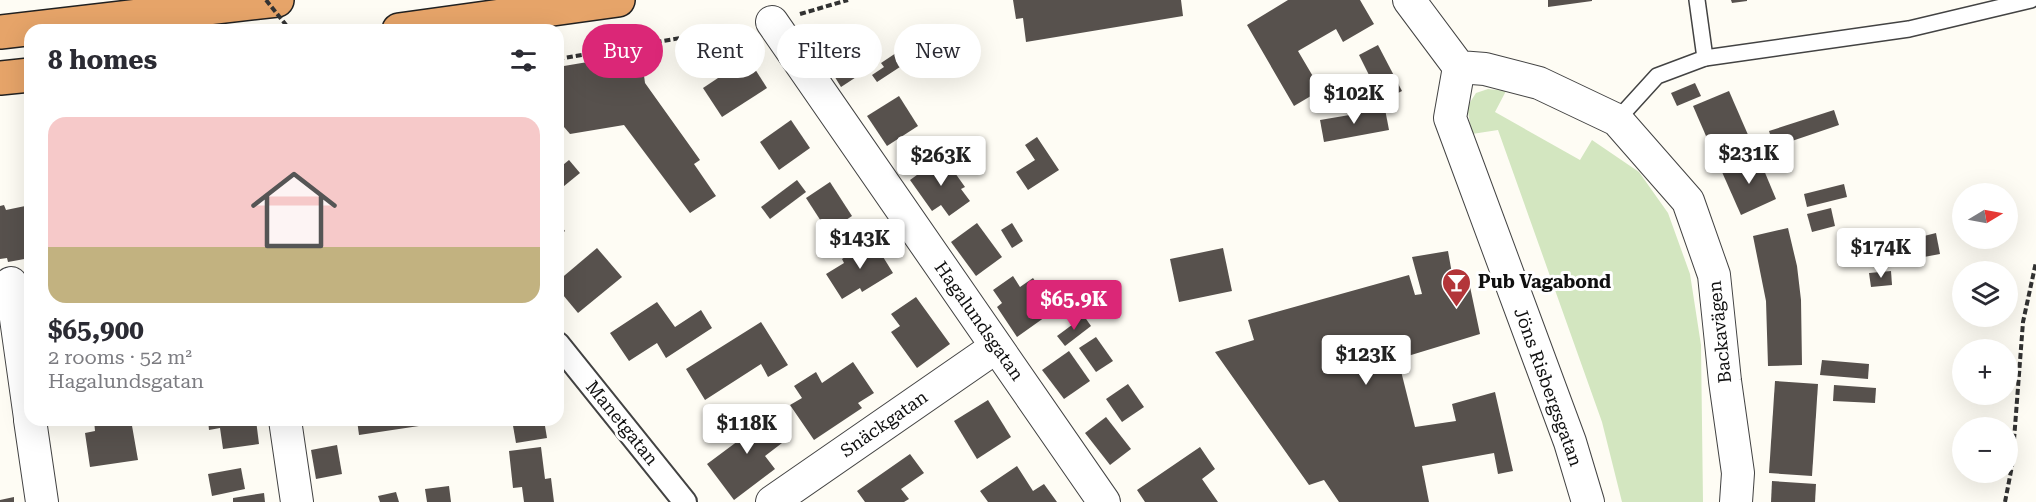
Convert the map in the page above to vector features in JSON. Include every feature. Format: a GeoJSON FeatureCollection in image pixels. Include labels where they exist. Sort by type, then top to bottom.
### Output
{"type":"FeatureCollection","features":[{"type":"Feature","properties":{"kind":"highway"},"geometry":{"type":"LineString","coordinates":[[69,24],[277,0]]}},
{"type":"Feature","properties":{"kind":"highway"},"geometry":{"type":"LineString","coordinates":[[443,24],[618,0]]}},
{"type":"Feature","properties":{"kind":"highway"},"geometry":{"type":"LineString","coordinates":[[0,32],[24,29]]}},
{"type":"Feature","properties":{"kind":"highway"},"geometry":{"type":"LineString","coordinates":[[0,78],[24,76]]}},
{"type":"Feature","properties":{"kind":"street"},"geometry":{"type":"LineString","coordinates":[[1409,0],[1460,67]]}},
{"type":"Feature","properties":{"kind":"street","name":"Hagalundsgatan"},"geometry":{"type":"LineString","coordinates":[[772,22],[1104,502]]}},
{"type":"Feature","properties":{"kind":"street","name":"Backavägen"},"geometry":{"type":"LineString","coordinates":[[1460,67],[1485,69],[1539,83],[1617,120],[1688,201],[1714,275],[1725,381],[1738,473],[1736,502]]}},
{"type":"Feature","properties":{"kind":"street","name":"Jöns Risbergsgatan"},"geometry":{"type":"LineString","coordinates":[[1460,67],[1450,118],[1570,442],[1588,502]]}},
{"type":"Feature","properties":{"kind":"street"},"geometry":{"type":"LineString","coordinates":[[14,283],[24,368]]}},
{"type":"Feature","properties":{"kind":"street","name":"Snäckgatan"},"geometry":{"type":"LineString","coordinates":[[772,502],[996,346]]}},
{"type":"Feature","properties":{"kind":"street","name":"Manetgatan"},"geometry":{"type":"LineString","coordinates":[[564,351],[685,502]]}},
{"type":"Feature","properties":{"kind":"street"},"geometry":{"type":"LineString","coordinates":[[31,426],[42,502]]}},
{"type":"Feature","properties":{"kind":"street"},"geometry":{"type":"LineString","coordinates":[[286,426],[297,502]]}},
{"type":"Feature","properties":{"kind":"lane"},"geometry":{"type":"LineString","coordinates":[[1697,0],[1704,58]]}},
{"type":"Feature","properties":{"kind":"lane"},"geometry":{"type":"LineString","coordinates":[[1617,120],[1657,76],[1704,58],[1909,29],[2031,0]]}},
{"type":"Feature","properties":{"kind":"path"},"geometry":{"type":"LineString","coordinates":[[266,0],[285,24]]}},
{"type":"Feature","properties":{"kind":"path"},"geometry":{"type":"LineString","coordinates":[[564,57],[772,22],[848,0]]}},
{"type":"Feature","properties":{"kind":"path"},"geometry":{"type":"LineString","coordinates":[[2005,502],[2012,466],[2023,322],[2036,262]]}},
{"type":"Feature","properties":{"kind":"green space"},"geometry":{"type":"Polygon","coordinates":[[[1488,89],[1506,91],[1495,112],[1580,160],[1592,140],[1639,172],[1668,213],[1690,274],[1701,345],[1703,502],[1622,502],[1602,422],[1498,130],[1472,134],[1467,107],[1476,93],[1488,89]]]}},
{"type":"Feature","properties":{"kind":"building"},"geometry":{"type":"Polygon","coordinates":[[[1013,0],[1181,0],[1183,16],[1026,42],[1023,18],[1016,19],[1013,0]]]}},
{"type":"Feature","properties":{"kind":"building"},"geometry":{"type":"Polygon","coordinates":[[[1288,0],[1360,0],[1374,24],[1343,42],[1336,29],[1298,51],[1321,90],[1294,106],[1247,25],[1288,0]]]}},
{"type":"Feature","properties":{"kind":"building"},"geometry":{"type":"Polygon","coordinates":[[[1548,0],[1592,0],[1592,1],[1548,7],[1548,0]]]}},
{"type":"Feature","properties":{"kind":"building"},"geometry":{"type":"Polygon","coordinates":[[[1731,0],[1747,0],[1747,1],[1732,3],[1731,0]]]}},
{"type":"Feature","properties":{"kind":"building"},"geometry":{"type":"Polygon","coordinates":[[[1378,45],[1402,91],[1382,101],[1359,55],[1378,45]]]}},
{"type":"Feature","properties":{"kind":"building"},"geometry":{"type":"Polygon","coordinates":[[[894,54],[894,71],[877,82],[874,78],[882,78],[884,67],[882,62],[894,54]]]}},
{"type":"Feature","properties":{"kind":"building"},"geometry":{"type":"Polygon","coordinates":[[[582,63],[582,78],[644,78],[645,83],[700,160],[694,164],[716,196],[690,213],[624,125],[570,134],[564,127],[564,66],[582,63]]]}},
{"type":"Feature","properties":{"kind":"building"},"geometry":{"type":"Polygon","coordinates":[[[718,78],[761,78],[767,88],[722,117],[703,88],[718,78]]]}},
{"type":"Feature","properties":{"kind":"building"},"geometry":{"type":"Polygon","coordinates":[[[835,78],[855,78],[841,87],[835,78]]]}},
{"type":"Feature","properties":{"kind":"building"},"geometry":{"type":"Polygon","coordinates":[[[1695,83],[1701,96],[1677,106],[1671,93],[1695,83]]]}},
{"type":"Feature","properties":{"kind":"building"},"geometry":{"type":"Polygon","coordinates":[[[1729,91],[1752,144],[1716,159],[1693,106],[1729,91]]]}},
{"type":"Feature","properties":{"kind":"building"},"geometry":{"type":"Polygon","coordinates":[[[899,96],[918,126],[887,146],[867,116],[899,96]]]}},
{"type":"Feature","properties":{"kind":"building"},"geometry":{"type":"Polygon","coordinates":[[[1385,109],[1389,130],[1324,142],[1320,120],[1385,109]]]}},
{"type":"Feature","properties":{"kind":"building"},"geometry":{"type":"Polygon","coordinates":[[[1834,110],[1839,125],[1774,147],[1769,131],[1834,110]]]}},
{"type":"Feature","properties":{"kind":"building"},"geometry":{"type":"Polygon","coordinates":[[[791,120],[810,148],[779,170],[760,142],[791,120]]]}},
{"type":"Feature","properties":{"kind":"building"},"geometry":{"type":"Polygon","coordinates":[[[1037,137],[1059,170],[1028,190],[1016,172],[1035,160],[1025,145],[1037,137]]]}},
{"type":"Feature","properties":{"kind":"building"},"geometry":{"type":"Polygon","coordinates":[[[943,156],[965,187],[961,189],[970,201],[949,216],[941,205],[932,211],[910,180],[943,156]]]}},
{"type":"Feature","properties":{"kind":"building"},"geometry":{"type":"Polygon","coordinates":[[[1758,156],[1776,199],[1741,215],[1722,172],[1758,156]]]}},
{"type":"Feature","properties":{"kind":"building"},"geometry":{"type":"Polygon","coordinates":[[[569,160],[580,173],[564,186],[564,164],[569,160]]]}},
{"type":"Feature","properties":{"kind":"building"},"geometry":{"type":"Polygon","coordinates":[[[797,180],[806,192],[770,219],[761,207],[797,180]]]}},
{"type":"Feature","properties":{"kind":"building"},"geometry":{"type":"Polygon","coordinates":[[[830,182],[852,216],[828,232],[806,198],[830,182]]]}},
{"type":"Feature","properties":{"kind":"building"},"geometry":{"type":"Polygon","coordinates":[[[1844,184],[1847,197],[1807,207],[1804,194],[1844,184]]]}},
{"type":"Feature","properties":{"kind":"building"},"geometry":{"type":"Polygon","coordinates":[[[4,205],[6,210],[24,206],[24,259],[8,262],[7,258],[0,259],[0,206],[4,205]]]}},
{"type":"Feature","properties":{"kind":"building"},"geometry":{"type":"Polygon","coordinates":[[[1831,208],[1835,226],[1812,232],[1807,214],[1831,208]]]}},
{"type":"Feature","properties":{"kind":"building"},"geometry":{"type":"Polygon","coordinates":[[[977,223],[1002,257],[976,276],[951,242],[977,223]]]}},
{"type":"Feature","properties":{"kind":"building"},"geometry":{"type":"Polygon","coordinates":[[[1012,223],[1023,241],[1012,248],[1001,230],[1012,223]]]}},
{"type":"Feature","properties":{"kind":"building"},"geometry":{"type":"Polygon","coordinates":[[[1788,228],[1797,266],[1801,300],[1802,365],[1768,366],[1766,301],[1753,236],[1788,228]]]}},
{"type":"Feature","properties":{"kind":"building"},"geometry":{"type":"Polygon","coordinates":[[[1936,233],[1940,254],[1924,257],[1920,237],[1936,233]]]}},
{"type":"Feature","properties":{"kind":"building"},"geometry":{"type":"Polygon","coordinates":[[[872,239],[893,273],[862,292],[860,288],[842,299],[826,274],[844,263],[842,259],[872,239]]]}},
{"type":"Feature","properties":{"kind":"building"},"geometry":{"type":"Polygon","coordinates":[[[597,248],[622,277],[578,313],[564,296],[564,276],[597,248]]]}},
{"type":"Feature","properties":{"kind":"building"},"geometry":{"type":"Polygon","coordinates":[[[1223,248],[1232,291],[1179,302],[1170,259],[1223,248]]]}},
{"type":"Feature","properties":{"kind":"building"},"geometry":{"type":"Polygon","coordinates":[[[1448,251],[1454,285],[1469,282],[1480,334],[1398,359],[1415,427],[1456,421],[1452,404],[1495,392],[1513,471],[1498,474],[1494,453],[1422,466],[1429,502],[1339,502],[1324,480],[1309,485],[1215,352],[1254,340],[1248,320],[1409,275],[1415,295],[1422,294],[1412,257],[1448,251]]]}},
{"type":"Feature","properties":{"kind":"building"},"geometry":{"type":"Polygon","coordinates":[[[1891,271],[1892,285],[1871,287],[1869,273],[1891,271]]]}},
{"type":"Feature","properties":{"kind":"building"},"geometry":{"type":"Polygon","coordinates":[[[1013,276],[1020,287],[1033,278],[1055,310],[1017,337],[997,307],[1002,303],[993,290],[1013,276]]]}},
{"type":"Feature","properties":{"kind":"building"},"geometry":{"type":"Polygon","coordinates":[[[916,297],[950,344],[917,368],[891,332],[900,326],[891,314],[916,297]]]}},
{"type":"Feature","properties":{"kind":"building"},"geometry":{"type":"Polygon","coordinates":[[[657,302],[675,327],[701,310],[712,328],[666,358],[657,343],[629,361],[610,333],[657,302]]]}},
{"type":"Feature","properties":{"kind":"building"},"geometry":{"type":"Polygon","coordinates":[[[1084,316],[1091,326],[1065,346],[1057,336],[1084,316]]]}},
{"type":"Feature","properties":{"kind":"building"},"geometry":{"type":"Polygon","coordinates":[[[761,322],[788,365],[768,377],[761,364],[705,400],[686,369],[761,322]]]}},
{"type":"Feature","properties":{"kind":"building"},"geometry":{"type":"Polygon","coordinates":[[[1096,337],[1113,361],[1096,372],[1079,348],[1096,337]]]}},
{"type":"Feature","properties":{"kind":"building"},"geometry":{"type":"Polygon","coordinates":[[[1069,351],[1090,381],[1064,399],[1042,370],[1069,351]]]}},
{"type":"Feature","properties":{"kind":"building"},"geometry":{"type":"Polygon","coordinates":[[[1822,360],[1869,364],[1868,379],[1820,375],[1822,360]]]}},
{"type":"Feature","properties":{"kind":"building"},"geometry":{"type":"Polygon","coordinates":[[[853,362],[874,393],[858,403],[862,408],[814,440],[790,405],[802,398],[794,386],[816,372],[822,383],[853,362]]]}},
{"type":"Feature","properties":{"kind":"building"},"geometry":{"type":"Polygon","coordinates":[[[1775,381],[1818,384],[1812,476],[1769,473],[1775,381]]]}},
{"type":"Feature","properties":{"kind":"building"},"geometry":{"type":"Polygon","coordinates":[[[1128,384],[1144,407],[1122,422],[1106,399],[1128,384]]]}},
{"type":"Feature","properties":{"kind":"building"},"geometry":{"type":"Polygon","coordinates":[[[1834,385],[1876,388],[1875,403],[1833,401],[1834,385]]]}},
{"type":"Feature","properties":{"kind":"building"},"geometry":{"type":"Polygon","coordinates":[[[988,400],[1011,437],[977,459],[954,421],[988,400]]]}},
{"type":"Feature","properties":{"kind":"building"},"geometry":{"type":"Polygon","coordinates":[[[755,406],[782,443],[765,456],[775,469],[734,500],[707,464],[746,435],[735,421],[755,406]]]}},
{"type":"Feature","properties":{"kind":"building"},"geometry":{"type":"Polygon","coordinates":[[[1106,417],[1131,449],[1110,465],[1085,433],[1106,417]]]}},
{"type":"Feature","properties":{"kind":"building"},"geometry":{"type":"Polygon","coordinates":[[[95,426],[132,426],[138,460],[90,467],[85,433],[95,431],[95,426]]]}},
{"type":"Feature","properties":{"kind":"building"},"geometry":{"type":"Polygon","coordinates":[[[209,426],[257,426],[259,444],[223,449],[220,428],[209,430],[209,426]]]}},
{"type":"Feature","properties":{"kind":"building"},"geometry":{"type":"Polygon","coordinates":[[[358,426],[419,426],[359,435],[358,426]]]}},
{"type":"Feature","properties":{"kind":"building"},"geometry":{"type":"Polygon","coordinates":[[[513,426],[545,426],[547,438],[516,443],[513,426]]]}},
{"type":"Feature","properties":{"kind":"building"},"geometry":{"type":"Polygon","coordinates":[[[337,445],[342,474],[316,479],[311,450],[337,445]]]}},
{"type":"Feature","properties":{"kind":"building"},"geometry":{"type":"Polygon","coordinates":[[[541,447],[545,479],[551,478],[554,502],[524,502],[522,487],[513,488],[509,451],[541,447]]]}},
{"type":"Feature","properties":{"kind":"building"},"geometry":{"type":"Polygon","coordinates":[[[1200,447],[1215,469],[1202,479],[1218,502],[1145,502],[1137,490],[1200,447]]]}},
{"type":"Feature","properties":{"kind":"building"},"geometry":{"type":"Polygon","coordinates":[[[910,454],[924,473],[901,489],[909,499],[904,502],[865,502],[857,491],[910,454]]]}},
{"type":"Feature","properties":{"kind":"building"},"geometry":{"type":"Polygon","coordinates":[[[1017,466],[1033,491],[1044,484],[1057,502],[988,502],[980,491],[1017,466]]]}},
{"type":"Feature","properties":{"kind":"building"},"geometry":{"type":"Polygon","coordinates":[[[241,468],[245,489],[212,496],[208,474],[241,468]]]}},
{"type":"Feature","properties":{"kind":"building"},"geometry":{"type":"Polygon","coordinates":[[[1772,481],[1816,484],[1815,502],[1771,502],[1772,481]]]}},
{"type":"Feature","properties":{"kind":"building"},"geometry":{"type":"Polygon","coordinates":[[[449,486],[451,502],[427,502],[425,489],[449,486]]]}},
{"type":"Feature","properties":{"kind":"building"},"geometry":{"type":"Polygon","coordinates":[[[396,492],[399,502],[380,502],[378,496],[396,492]]]}},
{"type":"Feature","properties":{"kind":"building"},"geometry":{"type":"Polygon","coordinates":[[[264,493],[265,502],[233,502],[233,498],[264,493]]]}},
{"type":"Feature","properties":{"kind":"building"},"geometry":{"type":"Polygon","coordinates":[[[14,497],[14,502],[0,502],[0,500],[14,497]]]}},
{"type":"Feature","properties":{"kind":"place","name":"Pub Vagabond"},"geometry":{"type":"Point","coordinates":[1457,308]}}]}
